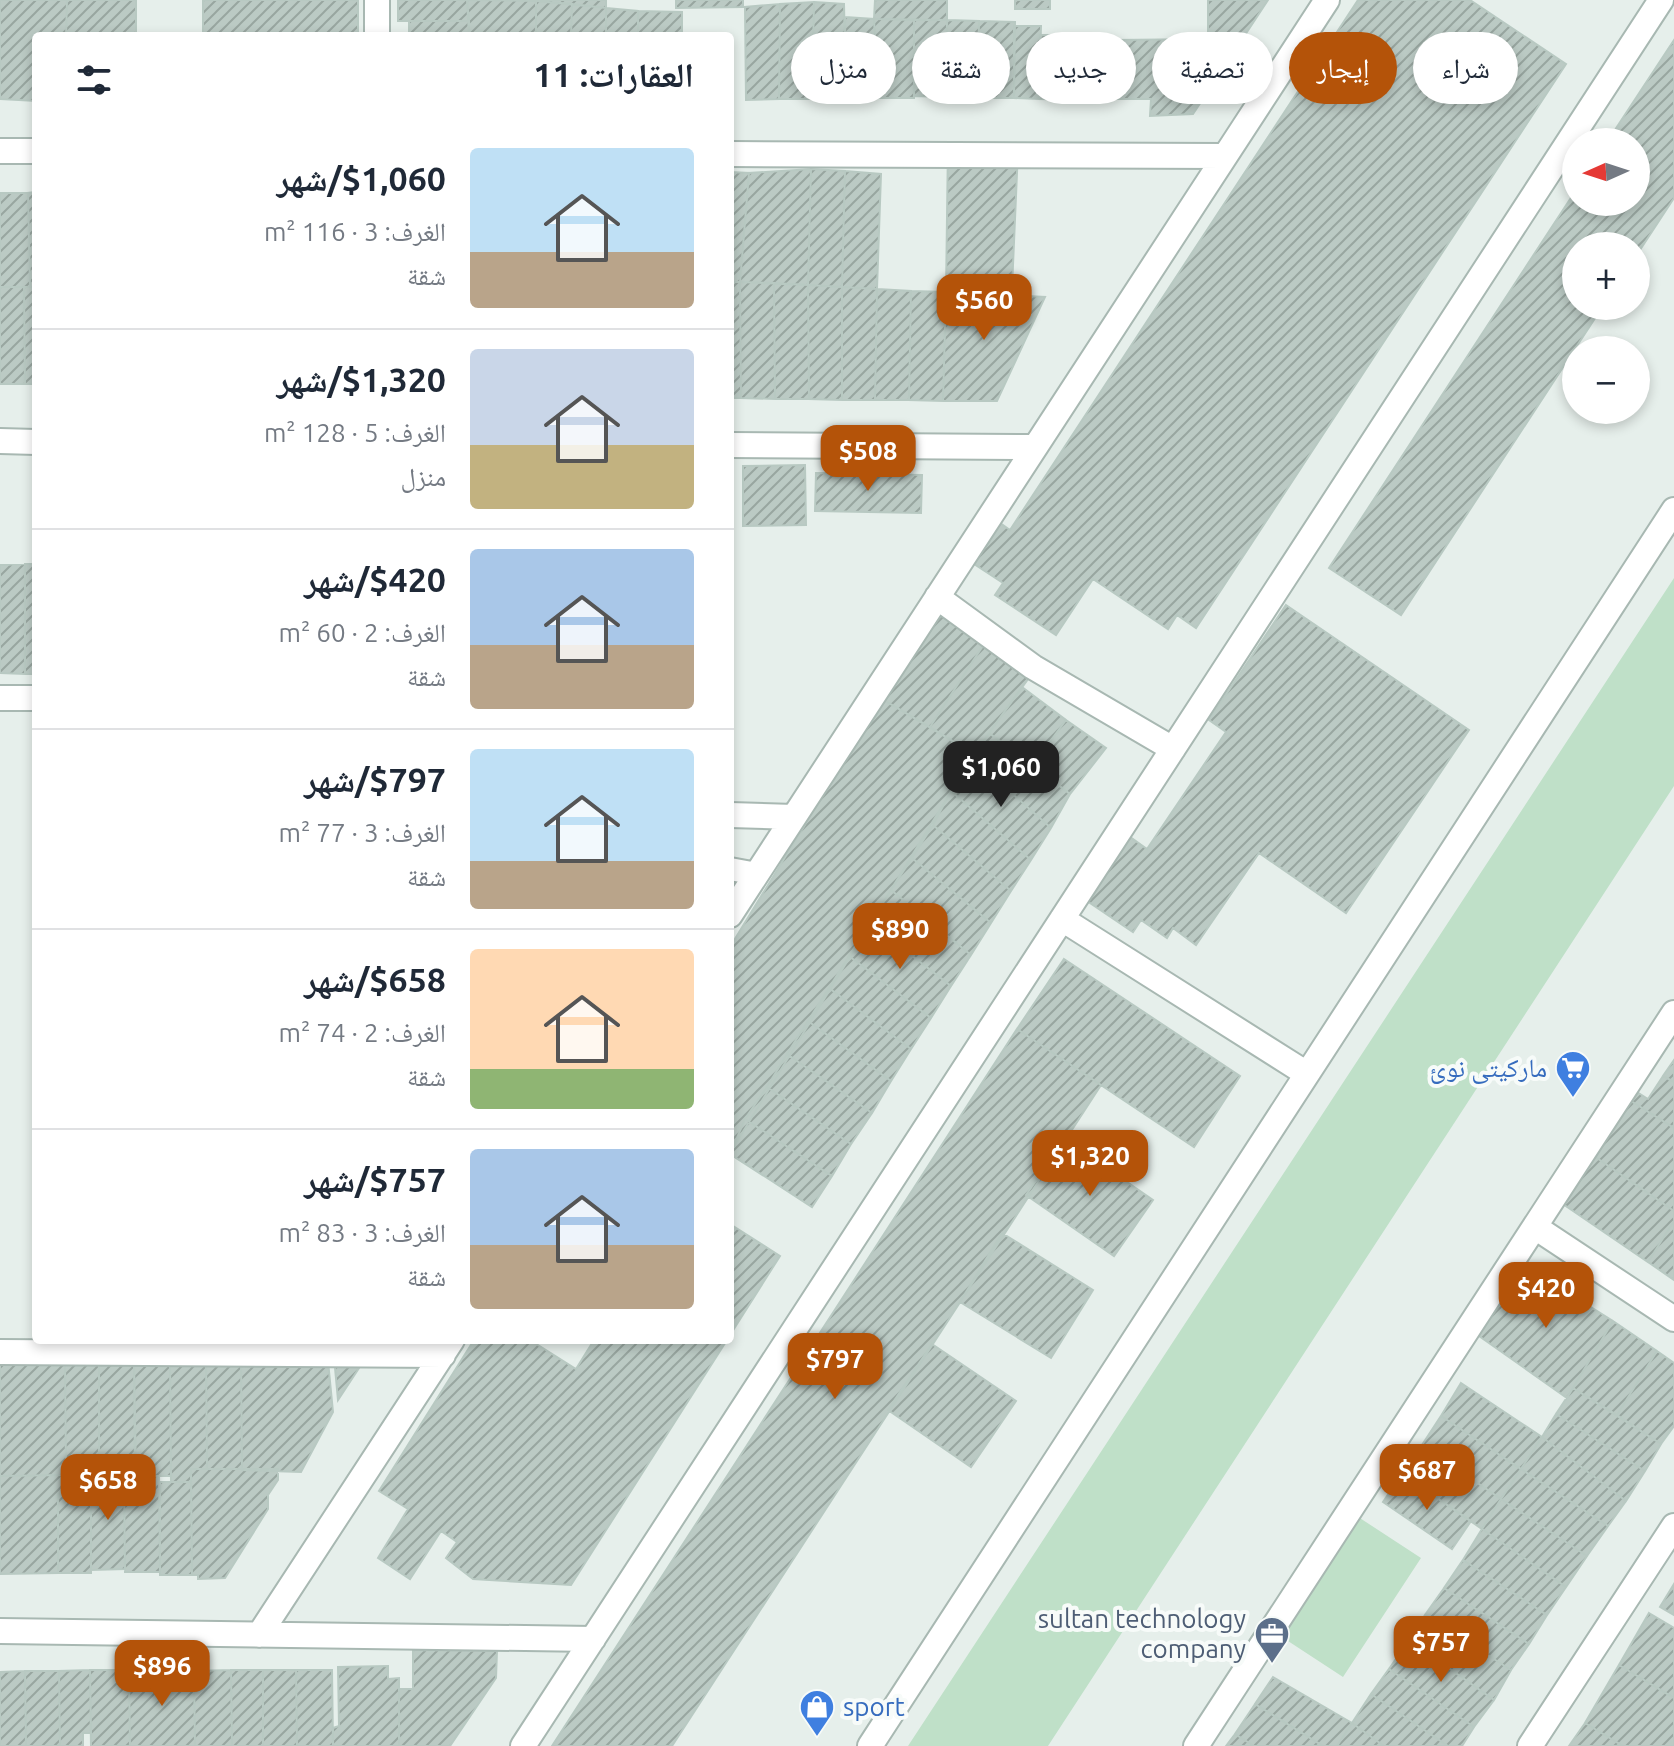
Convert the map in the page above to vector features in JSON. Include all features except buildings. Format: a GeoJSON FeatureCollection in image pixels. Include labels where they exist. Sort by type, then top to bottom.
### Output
{"type":"FeatureCollection","features":[{"type":"Feature","properties":{"kind":"street"},"geometry":{"type":"LineString","coordinates":[[377,0],[377,32]]}},
{"type":"Feature","properties":{"kind":"street"},"geometry":{"type":"LineString","coordinates":[[734,909],[1327,0]]}},
{"type":"Feature","properties":{"kind":"street"},"geometry":{"type":"LineString","coordinates":[[523,1746],[1661,0]]}},
{"type":"Feature","properties":{"kind":"street"},"geometry":{"type":"LineString","coordinates":[[0,151],[32,151]]}},
{"type":"Feature","properties":{"kind":"street"},"geometry":{"type":"LineString","coordinates":[[734,154],[1225,156]]}},
{"type":"Feature","properties":{"kind":"street"},"geometry":{"type":"LineString","coordinates":[[0,441],[32,442]]}},
{"type":"Feature","properties":{"kind":"street"},"geometry":{"type":"LineString","coordinates":[[734,445],[1033,447]]}},
{"type":"Feature","properties":{"kind":"street"},"geometry":{"type":"LineString","coordinates":[[870,1746],[1674,510]]}},
{"type":"Feature","properties":{"kind":"street"},"geometry":{"type":"LineString","coordinates":[[937,597],[1033,667],[1173,749]]}},
{"type":"Feature","properties":{"kind":"street"},"geometry":{"type":"LineString","coordinates":[[0,698],[32,698]]}},
{"type":"Feature","properties":{"kind":"street"},"geometry":{"type":"LineString","coordinates":[[734,815],[794,817]]}},
{"type":"Feature","properties":{"kind":"street"},"geometry":{"type":"LineString","coordinates":[[1062,919],[1307,1074]]}},
{"type":"Feature","properties":{"kind":"street"},"geometry":{"type":"LineString","coordinates":[[1196,1746],[1674,1013]]}},
{"type":"Feature","properties":{"kind":"street"},"geometry":{"type":"LineString","coordinates":[[1535,1227],[1674,1319]]}},
{"type":"Feature","properties":{"kind":"street"},"geometry":{"type":"LineString","coordinates":[[259,1635],[448,1347]]}},
{"type":"Feature","properties":{"kind":"street"},"geometry":{"type":"LineString","coordinates":[[0,1352],[448,1347]]}},
{"type":"Feature","properties":{"kind":"street"},"geometry":{"type":"LineString","coordinates":[[1530,1746],[1674,1526]]}},
{"type":"Feature","properties":{"kind":"street"},"geometry":{"type":"LineString","coordinates":[[0,1631],[593,1639]]}},
{"type":"Feature","properties":{"kind":"lane"},"geometry":{"type":"LineString","coordinates":[[734,870],[757,874]]}},
{"type":"Feature","properties":{"kind":"green space"},"geometry":{"type":"Polygon","coordinates":[[[1674,578],[1674,786],[1048,1746],[908,1746],[1674,578]]]}},
{"type":"Feature","properties":{"kind":"green space"},"geometry":{"type":"Polygon","coordinates":[[[1343,1507],[1421,1558],[1343,1677],[1265,1626],[1343,1507]]]}},
{"type":"Feature","properties":{"kind":"place","name":"مارکیتی نوئ"},"geometry":{"type":"Point","coordinates":[1573,1099]}},
{"type":"Feature","properties":{"kind":"place","name":"sultan technology company"},"geometry":{"type":"Point","coordinates":[1272,1665]}},
{"type":"Feature","properties":{"kind":"place","name":"sport"},"geometry":{"type":"Point","coordinates":[817,1738]}}]}
